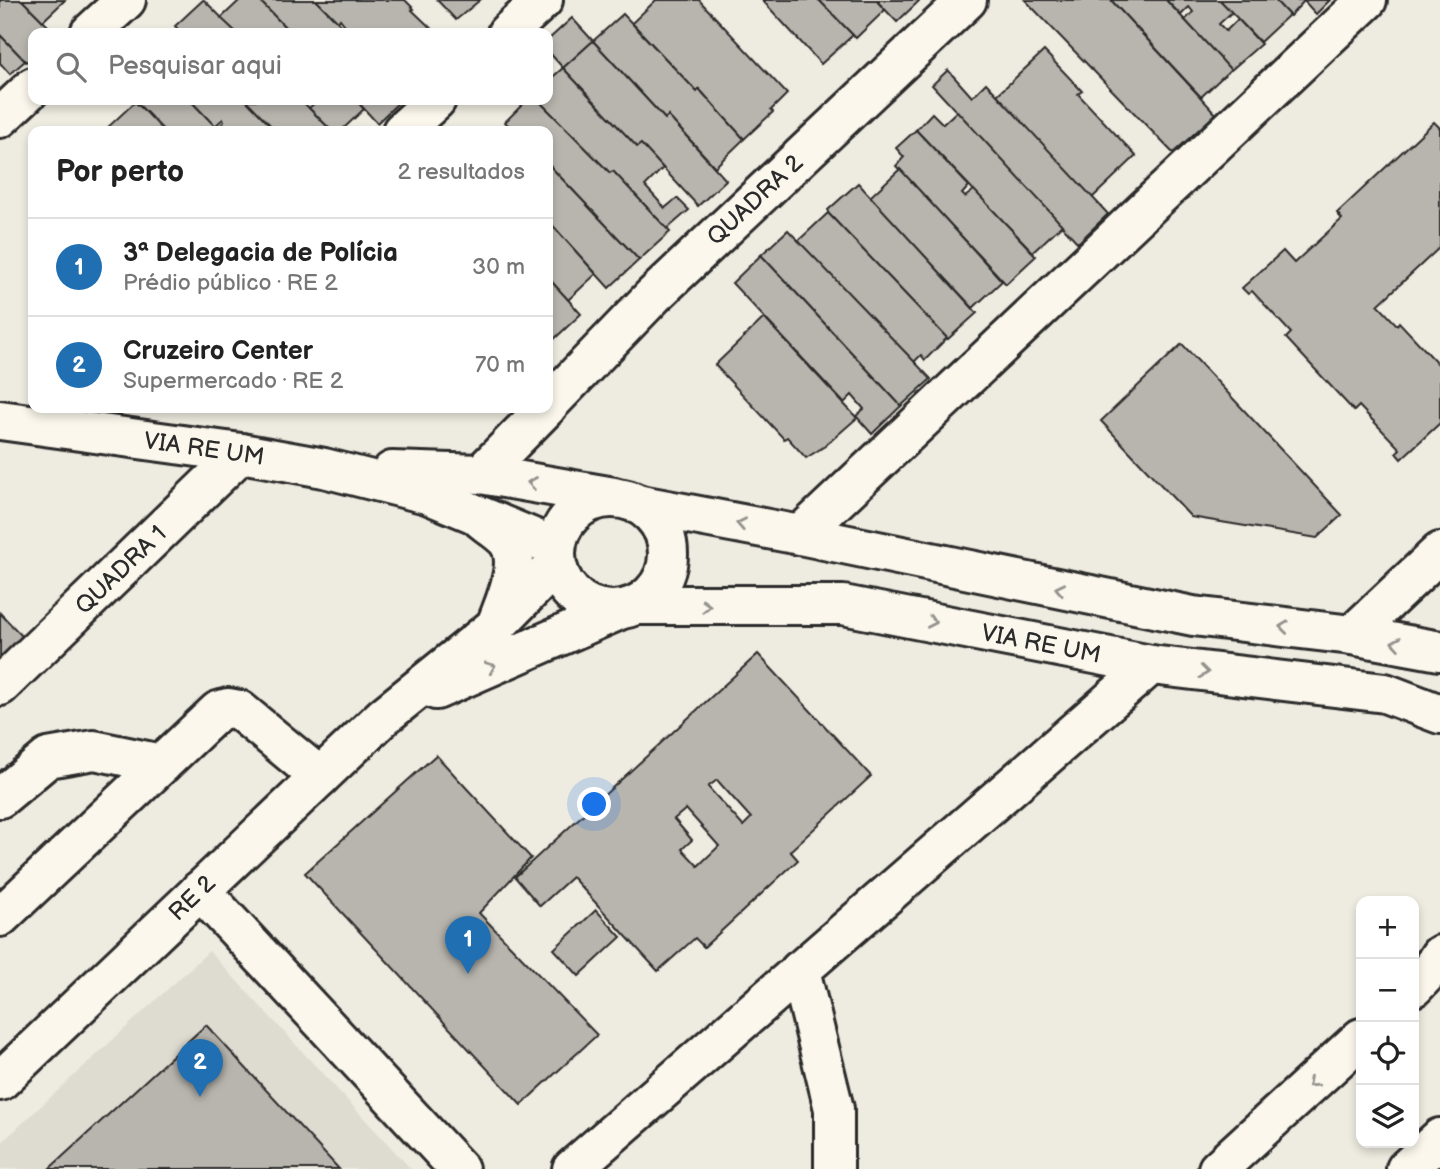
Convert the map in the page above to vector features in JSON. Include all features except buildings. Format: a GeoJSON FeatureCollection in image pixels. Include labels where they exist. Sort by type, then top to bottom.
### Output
{"type":"FeatureCollection","features":[{"type":"Feature","properties":{"kind":"main road"},"geometry":{"type":"LineString","coordinates":[[95,28],[126,0]]}},
{"type":"Feature","properties":{"kind":"main road"},"geometry":{"type":"LineString","coordinates":[[512,28],[543,0]]}},
{"type":"Feature","properties":{"kind":"main road","name":"QUADRA 2"},"geometry":{"type":"LineString","coordinates":[[553,401],[653,296],[967,0]]}},
{"type":"Feature","properties":{"kind":"main road"},"geometry":{"type":"LineString","coordinates":[[800,535],[1367,0]]}},
{"type":"Feature","properties":{"kind":"main road"},"geometry":{"type":"LineString","coordinates":[[0,118],[28,92]]}},
{"type":"Feature","properties":{"kind":"main road"},"geometry":{"type":"LineString","coordinates":[[407,126],[431,105]]}},
{"type":"Feature","properties":{"kind":"main road","name":"QUADRA 2"},"geometry":{"type":"LineString","coordinates":[[481,474],[541,413]]}},
{"type":"Feature","properties":{"kind":"main road","name":"VIA RE UM"},"geometry":{"type":"LineString","coordinates":[[0,420],[93,420],[241,453],[324,468],[427,494],[472,513],[556,556]]}},
{"type":"Feature","properties":{"kind":"main road","name":"QUADRA 1"},"geometry":{"type":"LineString","coordinates":[[0,686],[241,453]]}},
{"type":"Feature","properties":{"kind":"main road","name":"VIA RE UM"},"geometry":{"type":"LineString","coordinates":[[324,468],[481,474],[800,535],[1193,616],[1352,635],[1440,651]]}},
{"type":"Feature","properties":{"kind":"main road"},"geometry":{"type":"LineString","coordinates":[[598,499],[632,502],[659,522],[668,544],[668,568],[656,590],[628,608],[594,608],[573,596],[562,581],[556,556],[560,530],[576,510],[598,499]]}},
{"type":"Feature","properties":{"kind":"main road"},"geometry":{"type":"LineString","coordinates":[[472,513],[508,541],[514,561],[511,583],[497,625]]}},
{"type":"Feature","properties":{"kind":"main road"},"geometry":{"type":"LineString","coordinates":[[1352,635],[1440,552]]}},
{"type":"Feature","properties":{"kind":"main road","name":"RE 2"},"geometry":{"type":"LineString","coordinates":[[0,1081],[384,716],[497,625],[556,556]]}},
{"type":"Feature","properties":{"kind":"main road","name":"VIA RE UM"},"geometry":{"type":"LineString","coordinates":[[628,608],[843,605],[1151,665],[1385,693],[1440,714]]}},
{"type":"Feature","properties":{"kind":"main road","name":"RE 2"},"geometry":{"type":"LineString","coordinates":[[384,716],[442,688],[628,608]]}},
{"type":"Feature","properties":{"kind":"main road"},"geometry":{"type":"LineString","coordinates":[[572,1169],[1151,665]]}},
{"type":"Feature","properties":{"kind":"main road"},"geometry":{"type":"LineString","coordinates":[[0,917],[218,711],[228,708],[239,710],[320,776]]}},
{"type":"Feature","properties":{"kind":"main road"},"geometry":{"type":"LineString","coordinates":[[0,799],[48,758],[94,750],[162,764]]}},
{"type":"Feature","properties":{"kind":"main road"},"geometry":{"type":"LineString","coordinates":[[200,890],[459,1169]]}},
{"type":"Feature","properties":{"kind":"main road"},"geometry":{"type":"LineString","coordinates":[[1419,982],[1440,955]]}},
{"type":"Feature","properties":{"kind":"main road"},"geometry":{"type":"LineString","coordinates":[[800,970],[834,1109],[834,1169]]}},
{"type":"Feature","properties":{"kind":"main road"},"geometry":{"type":"LineString","coordinates":[[1218,1169],[1356,1043]]}},
{"type":"Feature","properties":{"kind":"main road"},"geometry":{"type":"LineString","coordinates":[[1381,1169],[1422,1154]]}},
{"type":"Feature","properties":{"kind":"shaded area"},"geometry":{"type":"Polygon","coordinates":[[[209,951],[411,1169],[0,1169],[0,1144],[209,951]]]}},
{"type":"Feature","properties":{"kind":"place","name":"3ª Delegacia de Polícia"},"geometry":{"type":"Point","coordinates":[468,974]}},
{"type":"Feature","properties":{"kind":"place","name":"Cruzeiro Center"},"geometry":{"type":"Point","coordinates":[200,1097]}}]}
